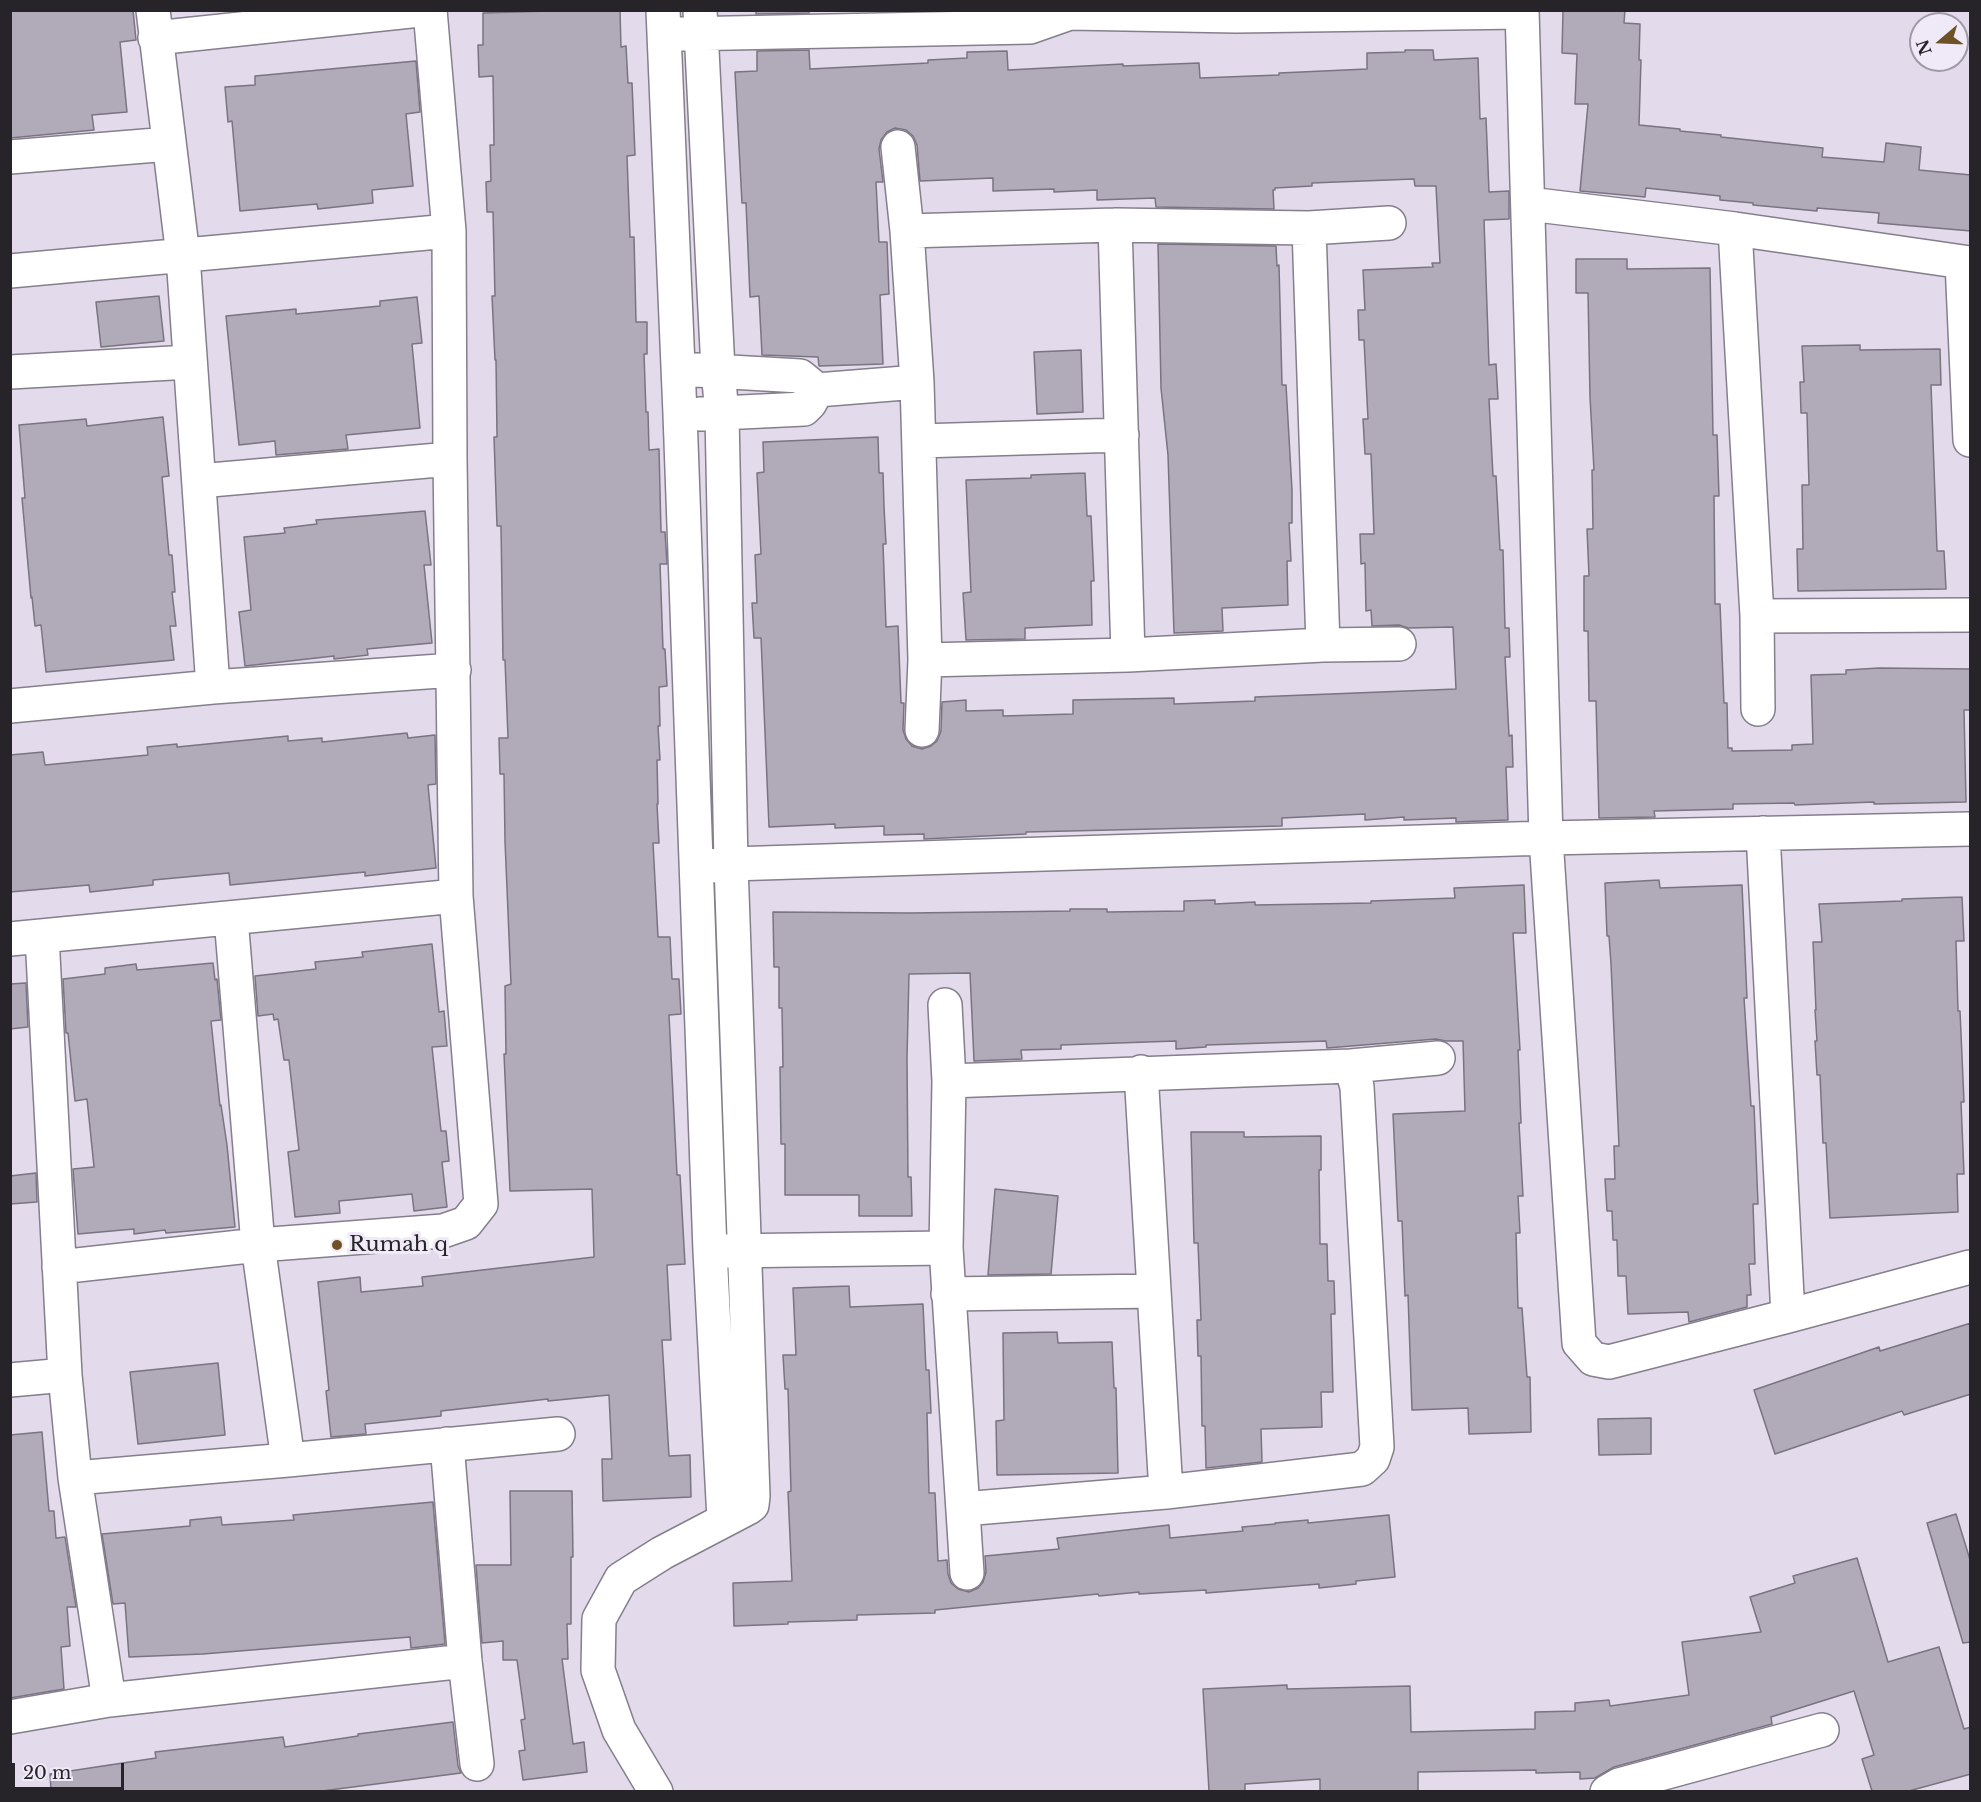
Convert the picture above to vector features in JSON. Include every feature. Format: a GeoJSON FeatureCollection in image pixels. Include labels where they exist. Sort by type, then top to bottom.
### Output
{"type":"FeatureCollection","features":[{"type":"Feature","properties":{"kind":"street"},"geometry":{"type":"LineString","coordinates":[[213,687],[183,256],[154,24],[420,10]]}},
{"type":"Feature","properties":{"kind":"street"},"geometry":{"type":"LineString","coordinates":[[59,1267],[258,1245],[443,1231],[466,1223],[481,1204],[456,896],[449,231],[430,10]]}},
{"type":"Feature","properties":{"kind":"street"},"geometry":{"type":"LineString","coordinates":[[724,1520],[710,1251],[664,22],[1030,19],[1068,12],[1522,11],[1546,837],[1578,1342],[1593,1359],[1609,1362],[1971,1267]]}},
{"type":"Feature","properties":{"kind":"street"},"geometry":{"type":"LineString","coordinates":[[656,1791],[619,1730],[598,1670],[599,1619],[621,1579],[662,1553],[752,1505],[753,1496],[731,864],[722,414],[701,22]]}},
{"type":"Feature","properties":{"kind":"street"},"geometry":{"type":"LineString","coordinates":[[10,157],[169,144]]}},
{"type":"Feature","properties":{"kind":"street"},"geometry":{"type":"LineString","coordinates":[[898,147],[907,231],[919,441],[926,660],[922,730]]}},
{"type":"Feature","properties":{"kind":"street"},"geometry":{"type":"LineString","coordinates":[[1529,204],[1735,229],[1966,263],[1971,440]]}},
{"type":"Feature","properties":{"kind":"street"},"geometry":{"type":"LineString","coordinates":[[907,231],[1115,225],[1309,228],[1389,223]]}},
{"type":"Feature","properties":{"kind":"street"},"geometry":{"type":"LineString","coordinates":[[1115,225],[1128,655]]}},
{"type":"Feature","properties":{"kind":"street"},"geometry":{"type":"LineString","coordinates":[[1309,228],[1323,645]]}},
{"type":"Feature","properties":{"kind":"street"},"geometry":{"type":"LineString","coordinates":[[1735,229],[1757,616],[1758,709]]}},
{"type":"Feature","properties":{"kind":"street"},"geometry":{"type":"LineString","coordinates":[[10,271],[449,231]]}},
{"type":"Feature","properties":{"kind":"street"},"geometry":{"type":"LineString","coordinates":[[10,372],[190,362]]}},
{"type":"Feature","properties":{"kind":"street"},"geometry":{"type":"LineString","coordinates":[[678,370],[718,370],[800,376],[817,390],[916,382]]}},
{"type":"Feature","properties":{"kind":"street"},"geometry":{"type":"LineString","coordinates":[[680,414],[804,409],[817,390]]}},
{"type":"Feature","properties":{"kind":"street"},"geometry":{"type":"LineString","coordinates":[[919,441],[1122,435]]}},
{"type":"Feature","properties":{"kind":"street"},"geometry":{"type":"LineString","coordinates":[[199,481],[450,459]]}},
{"type":"Feature","properties":{"kind":"street"},"geometry":{"type":"LineString","coordinates":[[1757,616],[1971,615]]}},
{"type":"Feature","properties":{"kind":"street"},"geometry":{"type":"LineString","coordinates":[[926,660],[1128,655],[1323,645],[1399,644]]}},
{"type":"Feature","properties":{"kind":"street"},"geometry":{"type":"LineString","coordinates":[[10,706],[213,687],[454,670]]}},
{"type":"Feature","properties":{"kind":"street"},"geometry":{"type":"LineString","coordinates":[[696,868],[731,864],[1546,837],[1971,829]]}},
{"type":"Feature","properties":{"kind":"street"},"geometry":{"type":"LineString","coordinates":[[1763,833],[1788,1316]]}},
{"type":"Feature","properties":{"kind":"street"},"geometry":{"type":"LineString","coordinates":[[109,1700],[75,1478],[65,1375],[59,1267],[26,937],[456,896]]}},
{"type":"Feature","properties":{"kind":"street"},"geometry":{"type":"LineString","coordinates":[[231,918],[258,1245],[288,1460]]}},
{"type":"Feature","properties":{"kind":"street"},"geometry":{"type":"LineString","coordinates":[[945,1005],[949,1081],[946,1248],[967,1573]]}},
{"type":"Feature","properties":{"kind":"street"},"geometry":{"type":"LineString","coordinates":[[949,1081],[1141,1072],[1351,1066],[1438,1058]]}},
{"type":"Feature","properties":{"kind":"street"},"geometry":{"type":"LineString","coordinates":[[963,1509],[1166,1492],[1362,1469],[1373,1459],[1377,1447],[1357,1087],[1351,1066]]}},
{"type":"Feature","properties":{"kind":"street"},"geometry":{"type":"LineString","coordinates":[[1141,1072],[1166,1492]]}},
{"type":"Feature","properties":{"kind":"street"},"geometry":{"type":"LineString","coordinates":[[710,1251],[946,1248]]}},
{"type":"Feature","properties":{"kind":"street"},"geometry":{"type":"LineString","coordinates":[[948,1294],[1154,1291]]}},
{"type":"Feature","properties":{"kind":"street"},"geometry":{"type":"LineString","coordinates":[[10,1380],[65,1375]]}},
{"type":"Feature","properties":{"kind":"street"},"geometry":{"type":"LineString","coordinates":[[75,1478],[558,1434]]}},
{"type":"Feature","properties":{"kind":"street"},"geometry":{"type":"LineString","coordinates":[[447,1444],[465,1661],[477,1764]]}},
{"type":"Feature","properties":{"kind":"street"},"geometry":{"type":"LineString","coordinates":[[10,1717],[109,1700],[465,1661]]}},
{"type":"Feature","properties":{"kind":"street"},"geometry":{"type":"LineString","coordinates":[[1607,1791],[1620,1785],[1822,1730]]}},
{"type":"Feature","properties":{"kind":"building"},"geometry":{"type":"Polygon","coordinates":[[[10,10],[133,10],[136,40],[120,42],[127,112],[92,115],[94,130],[10,138],[10,10]]]}},
{"type":"Feature","properties":{"kind":"building"},"geometry":{"type":"Polygon","coordinates":[[[620,10],[621,47],[626,46],[628,83],[632,83],[635,155],[627,156],[630,237],[634,237],[636,322],[647,322],[647,354],[644,354],[649,450],[659,449],[661,532],[665,532],[667,564],[660,564],[663,649],[665,649],[667,686],[659,687],[660,760],[657,760],[657,804],[659,843],[653,843],[658,937],[670,937],[672,979],[679,979],[681,1014],[669,1015],[677,1175],[680,1175],[685,1264],[667,1265],[671,1340],[662,1340],[669,1456],[690,1455],[691,1497],[603,1501],[602,1459],[612,1459],[609,1395],[548,1401],[548,1399],[441,1411],[441,1416],[365,1424],[366,1434],[331,1437],[326,1391],[329,1390],[318,1282],[360,1277],[361,1292],[423,1286],[422,1277],[594,1257],[592,1189],[510,1191],[504,1054],[506,1054],[505,986],[511,984],[504,774],[500,774],[499,738],[508,738],[505,660],[503,660],[501,526],[497,526],[494,437],[497,437],[492,296],[495,296],[493,212],[487,212],[486,182],[491,181],[490,145],[494,145],[493,76],[479,77],[478,45],[483,45],[483,13],[620,10]]]}},
{"type":"Feature","properties":{"kind":"building"},"geometry":{"type":"Polygon","coordinates":[[[756,10],[809,10],[809,13],[756,14],[756,10]]]}},
{"type":"Feature","properties":{"kind":"building"},"geometry":{"type":"Polygon","coordinates":[[[1563,10],[1625,10],[1624,23],[1640,24],[1639,125],[1823,148],[1822,157],[1884,162],[1886,143],[1921,147],[1919,170],[1971,175],[1971,231],[1878,223],[1879,213],[1817,208],[1817,211],[1753,205],[1753,203],[1720,200],[1720,196],[1646,188],[1645,197],[1580,191],[1588,104],[1575,104],[1577,54],[1562,53],[1563,10]]]}},
{"type":"Feature","properties":{"kind":"building"},"geometry":{"type":"Polygon","coordinates":[[[809,50],[810,69],[928,63],[928,60],[967,58],[967,52],[1007,51],[1008,70],[1199,63],[1200,78],[1367,69],[1367,53],[1405,52],[1405,50],[1433,50],[1434,60],[1478,58],[1480,119],[1486,118],[1489,192],[1509,191],[1509,219],[1484,220],[1489,365],[1496,364],[1498,399],[1489,399],[1493,476],[1496,476],[1500,550],[1503,550],[1505,628],[1509,628],[1510,657],[1505,657],[1513,767],[1506,767],[1508,820],[1456,822],[1456,818],[1404,820],[1404,817],[1365,820],[1365,814],[1282,818],[1282,826],[1026,832],[1026,834],[924,839],[924,834],[884,835],[884,826],[835,828],[835,824],[769,827],[761,638],[754,638],[752,603],[757,603],[755,555],[761,554],[757,473],[764,472],[763,442],[878,437],[879,473],[883,473],[886,544],[883,544],[886,627],[898,626],[901,703],[904,703],[903,730],[912,746],[922,749],[937,741],[941,731],[942,702],[966,700],[966,711],[1003,710],[1003,716],[1073,714],[1073,700],[1174,698],[1174,704],[1255,701],[1255,697],[1456,689],[1453,627],[1372,626],[1371,610],[1366,611],[1365,563],[1361,564],[1360,534],[1374,534],[1371,454],[1365,454],[1363,419],[1368,419],[1364,340],[1359,340],[1358,310],[1365,310],[1363,270],[1433,267],[1432,263],[1440,263],[1436,186],[1415,186],[1414,179],[1312,183],[1312,186],[1275,188],[1273,190],[1274,209],[1156,207],[1155,198],[1097,200],[1097,190],[993,191],[993,178],[920,181],[917,145],[913,136],[906,130],[895,128],[887,132],[881,140],[879,149],[883,182],[876,182],[879,242],[887,242],[889,294],[880,295],[883,364],[819,366],[818,357],[762,355],[759,296],[750,297],[746,203],[742,203],[735,72],[757,71],[757,51],[809,50]]]}},
{"type":"Feature","properties":{"kind":"building"},"geometry":{"type":"Polygon","coordinates":[[[416,61],[420,112],[406,114],[413,186],[372,190],[373,203],[318,209],[317,204],[240,211],[232,121],[228,122],[225,87],[255,85],[255,76],[416,61]]]}},
{"type":"Feature","properties":{"kind":"building"},"geometry":{"type":"Polygon","coordinates":[[[1158,244],[1276,246],[1277,266],[1279,265],[1282,385],[1286,385],[1292,490],[1292,523],[1289,523],[1291,561],[1287,561],[1288,605],[1222,608],[1223,631],[1174,633],[1168,455],[1161,388],[1158,244]]]}},
{"type":"Feature","properties":{"kind":"building"},"geometry":{"type":"Polygon","coordinates":[[[1576,259],[1627,259],[1627,269],[1710,268],[1713,435],[1717,435],[1719,496],[1714,496],[1715,604],[1720,604],[1728,748],[1732,748],[1732,751],[1792,750],[1792,745],[1813,744],[1811,675],[1846,674],[1846,670],[1879,668],[1971,669],[1971,710],[1964,710],[1966,802],[1733,804],[1733,809],[1654,811],[1655,817],[1599,818],[1596,701],[1589,701],[1588,631],[1584,631],[1584,576],[1589,576],[1587,529],[1593,529],[1592,470],[1594,470],[1588,293],[1576,293],[1576,259]]]}},
{"type":"Feature","properties":{"kind":"building"},"geometry":{"type":"Polygon","coordinates":[[[159,296],[164,341],[101,347],[96,302],[159,296]]]}},
{"type":"Feature","properties":{"kind":"building"},"geometry":{"type":"Polygon","coordinates":[[[417,297],[422,343],[412,344],[420,428],[346,435],[348,449],[276,455],[275,441],[239,445],[226,316],[296,309],[296,314],[380,306],[380,301],[417,297]]]}},
{"type":"Feature","properties":{"kind":"building"},"geometry":{"type":"Polygon","coordinates":[[[1860,345],[1860,350],[1940,349],[1941,385],[1931,385],[1937,551],[1944,551],[1946,589],[1798,591],[1797,549],[1803,549],[1802,485],[1809,485],[1807,413],[1801,413],[1800,382],[1804,382],[1802,346],[1860,345]]]}},
{"type":"Feature","properties":{"kind":"building"},"geometry":{"type":"Polygon","coordinates":[[[1081,350],[1083,412],[1037,414],[1034,352],[1081,350]]]}},
{"type":"Feature","properties":{"kind":"building"},"geometry":{"type":"Polygon","coordinates":[[[163,417],[169,476],[162,477],[169,555],[172,555],[175,592],[172,592],[176,626],[170,626],[174,660],[46,672],[41,625],[35,626],[31,598],[22,498],[25,498],[19,425],[86,419],[87,426],[163,417]]]}},
{"type":"Feature","properties":{"kind":"building"},"geometry":{"type":"Polygon","coordinates":[[[1085,473],[1087,516],[1091,516],[1094,581],[1091,581],[1092,625],[1025,628],[1025,639],[966,640],[963,593],[971,592],[966,480],[1031,478],[1031,475],[1085,473]]]}},
{"type":"Feature","properties":{"kind":"building"},"geometry":{"type":"Polygon","coordinates":[[[425,511],[431,565],[424,565],[432,643],[367,649],[368,655],[334,659],[334,656],[245,666],[239,612],[251,610],[244,537],[285,533],[284,528],[317,524],[316,520],[425,511]]]}},
{"type":"Feature","properties":{"kind":"building"},"geometry":{"type":"Polygon","coordinates":[[[407,733],[408,738],[435,735],[436,784],[428,785],[436,868],[365,876],[365,872],[230,885],[229,873],[153,880],[153,885],[90,892],[89,885],[10,892],[10,755],[43,752],[45,765],[148,755],[147,747],[177,744],[177,747],[288,736],[288,741],[322,738],[322,742],[407,733]]]}},
{"type":"Feature","properties":{"kind":"building"},"geometry":{"type":"Polygon","coordinates":[[[1659,880],[1660,888],[1742,885],[1747,998],[1744,998],[1751,1106],[1754,1106],[1758,1204],[1753,1204],[1755,1264],[1749,1264],[1751,1295],[1747,1295],[1747,1307],[1689,1322],[1688,1312],[1628,1314],[1626,1276],[1618,1276],[1617,1240],[1613,1240],[1612,1211],[1607,1211],[1605,1179],[1615,1179],[1614,1146],[1619,1146],[1605,883],[1659,880]]]}},
{"type":"Feature","properties":{"kind":"building"},"geometry":{"type":"Polygon","coordinates":[[[1524,885],[1526,933],[1513,933],[1520,1050],[1518,1050],[1521,1123],[1519,1123],[1523,1196],[1518,1196],[1520,1233],[1516,1233],[1518,1308],[1522,1308],[1527,1377],[1530,1377],[1531,1432],[1469,1434],[1468,1408],[1412,1410],[1408,1295],[1405,1296],[1402,1221],[1398,1221],[1393,1114],[1465,1111],[1463,1041],[1436,1039],[1327,1048],[1326,1041],[1206,1045],[1206,1047],[1176,1049],[1176,1041],[1061,1045],[1061,1049],[1021,1050],[1022,1059],[974,1061],[970,973],[909,974],[908,1177],[911,1177],[912,1216],[859,1216],[859,1195],[785,1195],[785,1144],[781,1144],[782,1008],[779,1008],[779,967],[774,967],[773,912],[909,913],[1070,911],[1070,909],[1107,909],[1107,912],[1184,911],[1184,901],[1215,900],[1215,904],[1255,902],[1255,905],[1371,903],[1371,901],[1455,898],[1454,888],[1524,885]]]}},
{"type":"Feature","properties":{"kind":"building"},"geometry":{"type":"Polygon","coordinates":[[[1962,897],[1964,941],[1956,941],[1964,1102],[1961,1102],[1964,1174],[1957,1174],[1958,1212],[1830,1218],[1826,1143],[1823,1143],[1820,1075],[1817,1075],[1815,1041],[1817,1041],[1813,942],[1822,942],[1819,904],[1962,897]]]}},
{"type":"Feature","properties":{"kind":"building"},"geometry":{"type":"Polygon","coordinates":[[[432,944],[439,1012],[444,1011],[447,1046],[432,1047],[441,1131],[446,1131],[449,1161],[442,1162],[447,1207],[414,1211],[412,1194],[339,1201],[340,1213],[295,1217],[288,1152],[299,1150],[289,1060],[284,1060],[278,1019],[274,1020],[273,1014],[258,1016],[255,976],[316,969],[315,962],[363,957],[362,952],[432,944]]]}},
{"type":"Feature","properties":{"kind":"building"},"geometry":{"type":"Polygon","coordinates":[[[213,963],[221,1020],[211,1021],[235,1227],[166,1233],[165,1230],[134,1234],[134,1229],[78,1234],[73,1169],[94,1167],[87,1099],[75,1101],[68,1033],[66,1033],[63,979],[105,974],[105,968],[136,964],[137,970],[213,963]]]}},
{"type":"Feature","properties":{"kind":"building"},"geometry":{"type":"Polygon","coordinates":[[[26,983],[28,1027],[10,1029],[10,984],[26,983]]]}},
{"type":"Feature","properties":{"kind":"building"},"geometry":{"type":"Polygon","coordinates":[[[1191,1132],[1244,1132],[1244,1137],[1321,1136],[1320,1244],[1327,1244],[1328,1281],[1334,1281],[1335,1314],[1331,1314],[1333,1392],[1321,1392],[1322,1427],[1261,1429],[1262,1462],[1206,1468],[1205,1426],[1202,1426],[1201,1356],[1198,1356],[1197,1320],[1201,1320],[1198,1243],[1194,1243],[1191,1132]]]}},
{"type":"Feature","properties":{"kind":"building"},"geometry":{"type":"Polygon","coordinates":[[[36,1173],[37,1202],[10,1204],[10,1176],[36,1173]]]}},
{"type":"Feature","properties":{"kind":"building"},"geometry":{"type":"Polygon","coordinates":[[[995,1189],[1058,1196],[1051,1274],[988,1275],[995,1189]]]}},
{"type":"Feature","properties":{"kind":"building"},"geometry":{"type":"Polygon","coordinates":[[[849,1286],[850,1307],[923,1304],[926,1370],[929,1370],[931,1413],[927,1413],[929,1493],[935,1493],[938,1561],[947,1560],[951,1583],[958,1589],[969,1592],[978,1588],[983,1582],[986,1572],[985,1556],[1059,1549],[1057,1538],[1169,1525],[1170,1538],[1243,1531],[1242,1527],[1275,1523],[1308,1520],[1308,1523],[1389,1515],[1395,1577],[1319,1588],[1319,1584],[1206,1593],[1206,1590],[1099,1596],[1098,1594],[935,1610],[935,1613],[857,1615],[857,1620],[734,1626],[733,1583],[792,1581],[788,1492],[791,1491],[788,1389],[785,1389],[783,1355],[796,1355],[793,1288],[849,1286]]]}},
{"type":"Feature","properties":{"kind":"building"},"geometry":{"type":"Polygon","coordinates":[[[1971,1323],[1971,1394],[1904,1415],[1902,1411],[1775,1454],[1754,1390],[1879,1347],[1880,1351],[1971,1323]]]}},
{"type":"Feature","properties":{"kind":"building"},"geometry":{"type":"Polygon","coordinates":[[[1057,1332],[1058,1343],[1112,1342],[1114,1388],[1116,1388],[1118,1473],[997,1475],[996,1421],[1004,1420],[1003,1333],[1057,1332]]]}},
{"type":"Feature","properties":{"kind":"building"},"geometry":{"type":"Polygon","coordinates":[[[218,1363],[225,1435],[138,1444],[130,1372],[218,1363]]]}},
{"type":"Feature","properties":{"kind":"building"},"geometry":{"type":"Polygon","coordinates":[[[1651,1418],[1651,1454],[1599,1455],[1598,1419],[1651,1418]]]}},
{"type":"Feature","properties":{"kind":"building"},"geometry":{"type":"Polygon","coordinates":[[[42,1432],[49,1511],[54,1511],[56,1538],[65,1537],[76,1607],[67,1607],[70,1646],[61,1647],[64,1689],[10,1698],[10,1435],[42,1432]]]}},
{"type":"Feature","properties":{"kind":"building"},"geometry":{"type":"Polygon","coordinates":[[[510,1491],[572,1491],[571,1624],[567,1624],[568,1659],[562,1659],[573,1744],[584,1742],[587,1772],[523,1780],[519,1751],[525,1750],[521,1720],[525,1719],[517,1660],[503,1660],[503,1641],[482,1643],[476,1565],[511,1565],[510,1491]]]}},
{"type":"Feature","properties":{"kind":"building"},"geometry":{"type":"Polygon","coordinates":[[[433,1502],[445,1644],[411,1648],[410,1637],[203,1654],[129,1657],[125,1603],[113,1604],[102,1534],[190,1526],[190,1520],[221,1517],[222,1525],[294,1520],[293,1515],[433,1502]]]}},
{"type":"Feature","properties":{"kind":"building"},"geometry":{"type":"Polygon","coordinates":[[[1956,1514],[1971,1563],[1971,1642],[1963,1643],[1927,1523],[1956,1514]]]}},
{"type":"Feature","properties":{"kind":"building"},"geometry":{"type":"Polygon","coordinates":[[[1857,1558],[1888,1662],[1939,1647],[1964,1729],[1971,1727],[1971,1774],[1909,1791],[1872,1791],[1862,1759],[1874,1755],[1854,1691],[1771,1717],[1772,1724],[1614,1767],[1595,1778],[1580,1779],[1580,1772],[1536,1773],[1536,1770],[1418,1772],[1418,1791],[1320,1791],[1320,1779],[1245,1784],[1245,1791],[1209,1791],[1203,1689],[1287,1685],[1287,1689],[1410,1686],[1411,1732],[1535,1729],[1535,1712],[1575,1711],[1575,1703],[1609,1700],[1610,1706],[1689,1695],[1682,1642],[1761,1632],[1750,1597],[1795,1583],[1793,1576],[1857,1558]]]}},
{"type":"Feature","properties":{"kind":"building"},"geometry":{"type":"Polygon","coordinates":[[[453,1722],[458,1766],[461,1773],[322,1791],[51,1791],[50,1774],[156,1758],[155,1752],[283,1737],[285,1747],[358,1736],[358,1734],[453,1722]]]}},
{"type":"Feature","properties":{"kind":"place","name":"Rumah q"},"geometry":{"type":"Point","coordinates":[337,1245]}}]}
